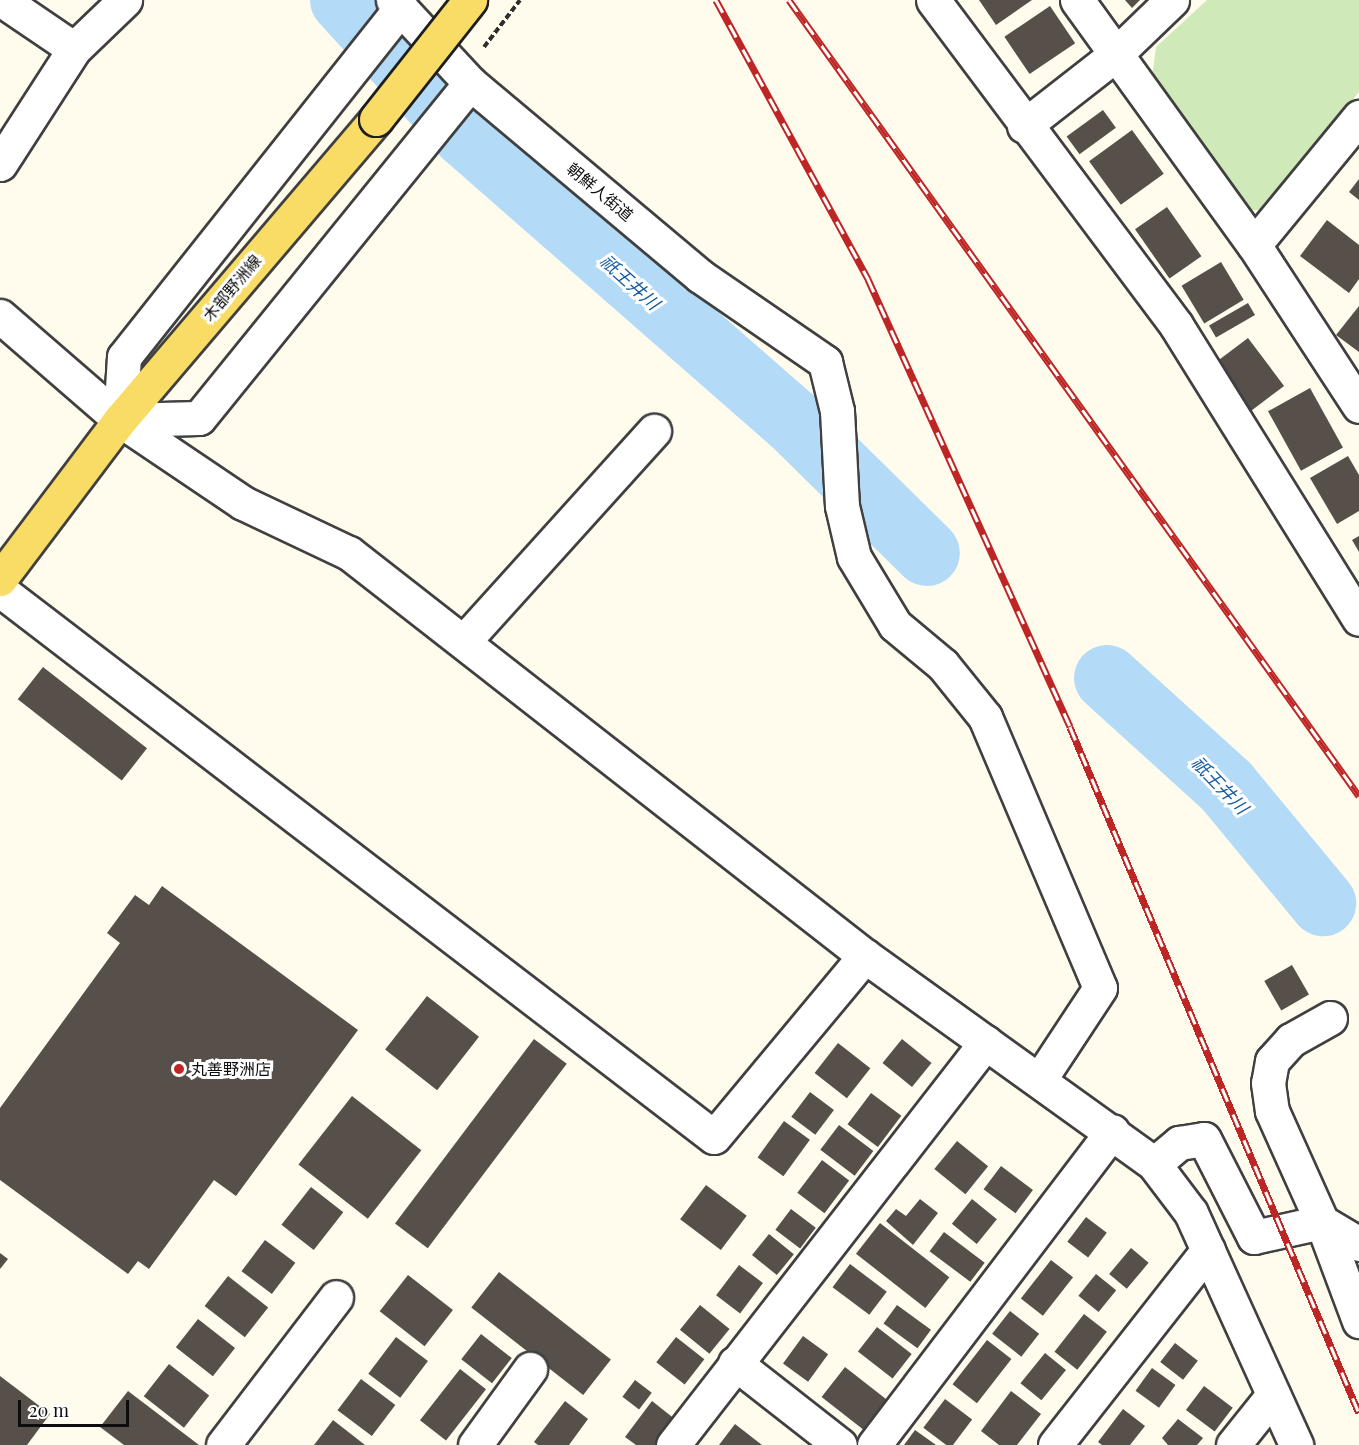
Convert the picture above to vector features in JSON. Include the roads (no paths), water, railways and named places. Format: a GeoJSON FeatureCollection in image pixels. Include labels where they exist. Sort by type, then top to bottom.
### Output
{"type":"FeatureCollection","features":[{"type":"Feature","properties":{"kind":"main road","name":"木部野洲線"},"geometry":{"type":"LineString","coordinates":[[0,579],[120,420],[376,119],[470,0]]}},
{"type":"Feature","properties":{"kind":"street"},"geometry":{"type":"LineString","coordinates":[[2,0],[74,49]]}},
{"type":"Feature","properties":{"kind":"street"},"geometry":{"type":"LineString","coordinates":[[0,164],[74,49],[125,0]]}},
{"type":"Feature","properties":{"kind":"street"},"geometry":{"type":"LineString","coordinates":[[933,0],[1024,126],[1176,325],[1359,619]]}},
{"type":"Feature","properties":{"kind":"street"},"geometry":{"type":"LineString","coordinates":[[1077,0],[1254,245],[1359,406]]}},
{"type":"Feature","properties":{"kind":"street"},"geometry":{"type":"LineString","coordinates":[[1024,126],[1116,54],[1172,0]]}},
{"type":"Feature","properties":{"kind":"street"},"geometry":{"type":"LineString","coordinates":[[120,420],[124,357],[388,19]]}},
{"type":"Feature","properties":{"kind":"street","name":"朝鮮人街道"},"geometry":{"type":"LineString","coordinates":[[388,19],[464,90],[700,276],[825,362],[837,411],[842,506],[854,557],[895,625],[944,665],[985,717],[1100,988],[1040,1079]]}},
{"type":"Feature","properties":{"kind":"street"},"geometry":{"type":"LineString","coordinates":[[120,420],[199,418],[464,90]]}},
{"type":"Feature","properties":{"kind":"street"},"geometry":{"type":"LineString","coordinates":[[1254,245],[1359,117]]}},
{"type":"Feature","properties":{"kind":"street"},"geometry":{"type":"LineString","coordinates":[[4,326],[120,420],[243,503],[349,553],[465,640],[865,956],[1040,1079],[1154,1164],[1191,1213],[1296,1445]]}},
{"type":"Feature","properties":{"kind":"street"},"geometry":{"type":"LineString","coordinates":[[465,640],[654,431]]}},
{"type":"Feature","properties":{"kind":"street"},"geometry":{"type":"LineString","coordinates":[[0,590],[714,1137],[865,956]]}},
{"type":"Feature","properties":{"kind":"street"},"geometry":{"type":"LineString","coordinates":[[1330,1018],[1291,1040],[1272,1061],[1268,1083],[1272,1111],[1322,1222],[1359,1321]]}},
{"type":"Feature","properties":{"kind":"street"},"geometry":{"type":"LineString","coordinates":[[673,1445],[986,1042]]}},
{"type":"Feature","properties":{"kind":"street"},"geometry":{"type":"LineString","coordinates":[[874,1445],[1112,1131]]}},
{"type":"Feature","properties":{"kind":"street"},"geometry":{"type":"LineString","coordinates":[[1154,1164],[1179,1143],[1204,1139],[1254,1237],[1322,1222],[1359,1244]]}},
{"type":"Feature","properties":{"kind":"street"},"geometry":{"type":"LineString","coordinates":[[1055,1445],[1208,1250]]}},
{"type":"Feature","properties":{"kind":"street"},"geometry":{"type":"LineString","coordinates":[[223,1445],[336,1297]]}},
{"type":"Feature","properties":{"kind":"street"},"geometry":{"type":"LineString","coordinates":[[735,1363],[840,1445]]}},
{"type":"Feature","properties":{"kind":"street"},"geometry":{"type":"LineString","coordinates":[[475,1445],[530,1369]]}},
{"type":"Feature","properties":{"kind":"street"},"geometry":{"type":"LineString","coordinates":[[1233,1445],[1273,1395]]}},
{"type":"Feature","properties":{"kind":"waterway","name":"祇王井川"},"geometry":{"type":"LineString","coordinates":[[343,0],[466,135],[793,421],[927,553]]}},
{"type":"Feature","properties":{"kind":"waterway","name":"祇王井川"},"geometry":{"type":"LineString","coordinates":[[1107,678],[1227,787],[1323,903]]}},
{"type":"Feature","properties":{"kind":"railway"},"geometry":{"type":"LineString","coordinates":[[716,0],[868,279],[1070,727],[1359,1413]]}},
{"type":"Feature","properties":{"kind":"railway"},"geometry":{"type":"LineString","coordinates":[[789,0],[1359,796]]}},
{"type":"Feature","properties":{"kind":"place","name":"丸善野洲店"},"geometry":{"type":"Point","coordinates":[179,1069]}}]}
